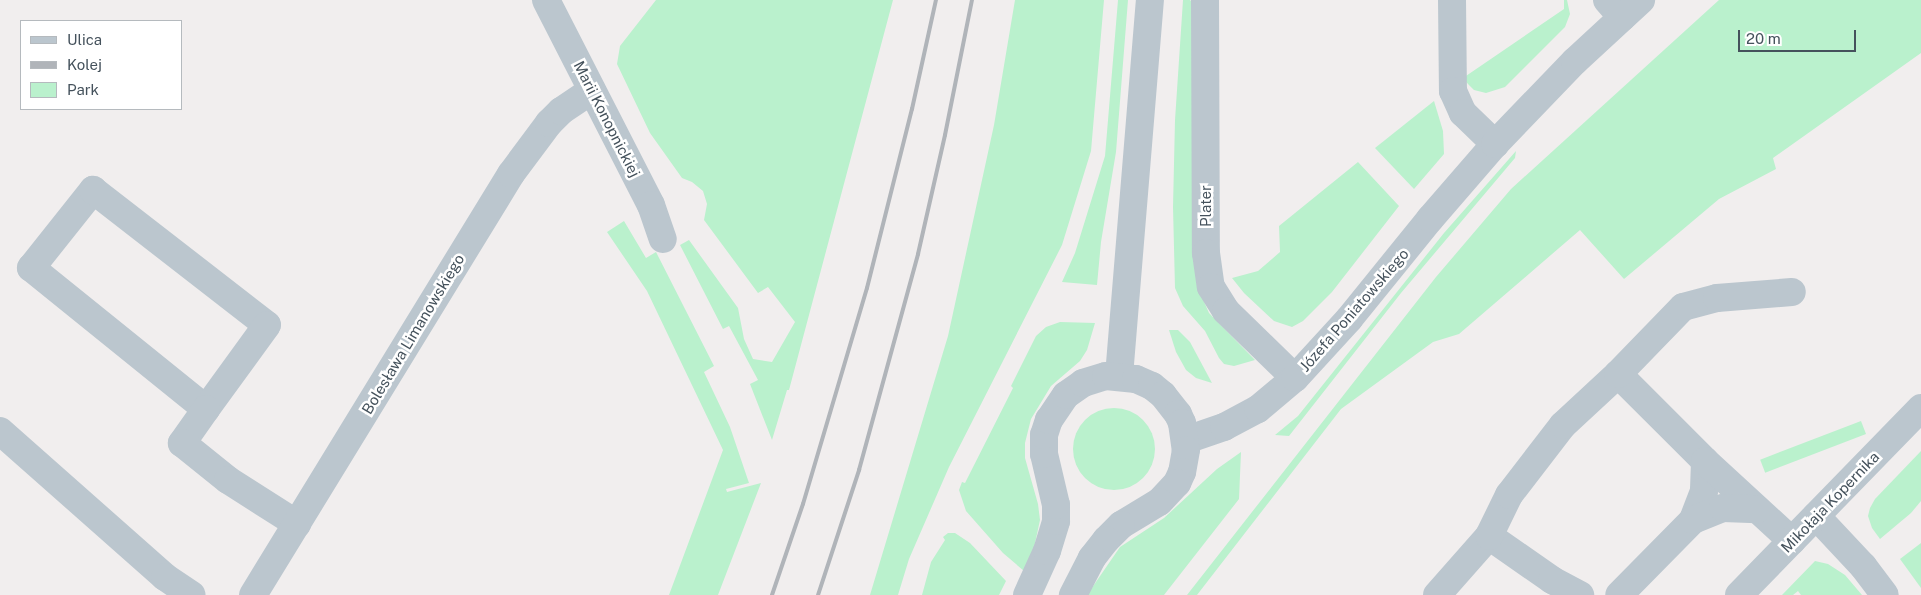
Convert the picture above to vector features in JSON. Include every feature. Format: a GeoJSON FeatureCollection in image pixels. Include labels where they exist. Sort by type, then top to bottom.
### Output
{"type":"FeatureCollection","features":[{"type":"Feature","properties":{"kind":"street","name":"Marii Konopnickiej"},"geometry":{"type":"LineString","coordinates":[[546,0],[651,205],[664,239]]}},
{"type":"Feature","properties":{"kind":"street"},"geometry":{"type":"LineString","coordinates":[[1119,376],[1150,0]]}},
{"type":"Feature","properties":{"kind":"street","name":"Plater"},"geometry":{"type":"LineString","coordinates":[[1205,0],[1206,252],[1211,287],[1220,303],[1233,318],[1295,378]]}},
{"type":"Feature","properties":{"kind":"street"},"geometry":{"type":"LineString","coordinates":[[1452,0],[1452,91],[1464,113],[1495,144]]}},
{"type":"Feature","properties":{"kind":"street","name":"Józefa Poniatowskiego"},"geometry":{"type":"LineString","coordinates":[[1186,440],[1224,427],[1258,409],[1295,378],[1349,319],[1430,219],[1495,144],[1575,61],[1623,6]]}},
{"type":"Feature","properties":{"kind":"street","name":"Bolesława Limanowskiego"},"geometry":{"type":"LineString","coordinates":[[253,595],[512,174],[549,123],[561,111],[592,90]]}},
{"type":"Feature","properties":{"kind":"street"},"geometry":{"type":"LineString","coordinates":[[206,409],[31,268],[93,190],[267,325],[182,443],[228,480],[297,524]]}},
{"type":"Feature","properties":{"kind":"street"},"geometry":{"type":"LineString","coordinates":[[1437,595],[1490,536],[1509,495],[1563,425],[1618,374],[1684,307],[1717,298],[1792,292]]}},
{"type":"Feature","properties":{"kind":"street"},"geometry":{"type":"LineString","coordinates":[[1618,374],[1705,460],[1792,541]]}},
{"type":"Feature","properties":{"kind":"street"},"geometry":{"type":"LineString","coordinates":[[1027,595],[1049,546],[1056,521],[1056,505],[1044,454],[1044,434],[1049,420],[1066,395],[1083,383],[1106,376],[1136,379],[1152,386],[1163,395],[1178,414],[1186,440],[1185,461],[1177,483],[1159,502],[1121,525],[1109,536],[1092,558],[1073,595]]}},
{"type":"Feature","properties":{"kind":"street","name":"Mikołaja Kopernika"},"geometry":{"type":"LineString","coordinates":[[1739,595],[1921,408]]}},
{"type":"Feature","properties":{"kind":"street"},"geometry":{"type":"LineString","coordinates":[[0,431],[165,577],[192,595]]}},
{"type":"Feature","properties":{"kind":"street"},"geometry":{"type":"LineString","coordinates":[[1619,595],[1692,520],[1704,491],[1705,460]]}},
{"type":"Feature","properties":{"kind":"street"},"geometry":{"type":"LineString","coordinates":[[1692,520],[1724,508],[1757,509]]}},
{"type":"Feature","properties":{"kind":"street"},"geometry":{"type":"LineString","coordinates":[[1816,516],[1864,566],[1885,595]]}},
{"type":"Feature","properties":{"kind":"street"},"geometry":{"type":"LineString","coordinates":[[1490,536],[1552,580],[1580,595]]}},
{"type":"Feature","properties":{"kind":"green space"},"geometry":{"type":"Polygon","coordinates":[[[656,0],[893,0],[789,390],[787,390],[772,440],[750,384],[758,380],[729,326],[723,329],[680,245],[689,240],[738,308],[744,339],[753,359],[772,362],[795,322],[768,287],[758,293],[704,220],[707,204],[703,191],[692,182],[682,178],[650,133],[617,64],[620,46],[656,0]]]}},
{"type":"Feature","properties":{"kind":"green space"},"geometry":{"type":"Polygon","coordinates":[[[1015,0],[1104,0],[1091,151],[1062,245],[949,467],[909,559],[898,595],[870,595],[948,336],[994,125],[1015,0]]]}},
{"type":"Feature","properties":{"kind":"green space"},"geometry":{"type":"Polygon","coordinates":[[[1118,0],[1128,0],[1116,152],[1101,242],[1097,285],[1062,282],[1075,253],[1105,156],[1118,0]]]}},
{"type":"Feature","properties":{"kind":"green space"},"geometry":{"type":"Polygon","coordinates":[[[1183,0],[1190,0],[1194,4],[1198,288],[1209,313],[1255,360],[1234,366],[1224,364],[1219,358],[1205,331],[1183,306],[1175,288],[1173,207],[1175,120],[1183,0]]]}},
{"type":"Feature","properties":{"kind":"green space"},"geometry":{"type":"Polygon","coordinates":[[[1564,0],[1567,0],[1570,14],[1565,27],[1505,87],[1486,93],[1474,90],[1463,78],[1564,9],[1564,0]]]}},
{"type":"Feature","properties":{"kind":"green space"},"geometry":{"type":"Polygon","coordinates":[[[1719,0],[1921,0],[1921,53],[1773,158],[1776,169],[1719,199],[1624,279],[1580,230],[1459,334],[1433,342],[1341,409],[1197,595],[1187,595],[1436,277],[1511,189],[1719,0]]]}},
{"type":"Feature","properties":{"kind":"green space"},"geometry":{"type":"Polygon","coordinates":[[[1434,101],[1443,131],[1444,154],[1414,189],[1375,148],[1434,101]]]}},
{"type":"Feature","properties":{"kind":"green space"},"geometry":{"type":"Polygon","coordinates":[[[1516,151],[1515,158],[1401,293],[1289,436],[1275,435],[1298,416],[1444,233],[1516,151]]]}},
{"type":"Feature","properties":{"kind":"green space"},"geometry":{"type":"Polygon","coordinates":[[[1358,162],[1399,206],[1332,292],[1303,321],[1292,327],[1274,321],[1244,293],[1232,278],[1258,271],[1280,252],[1279,226],[1358,162]]]}},
{"type":"Feature","properties":{"kind":"green space"},"geometry":{"type":"Polygon","coordinates":[[[624,221],[646,258],[656,252],[714,366],[704,372],[730,427],[749,483],[726,489],[727,492],[761,483],[718,595],[669,595],[723,450],[647,291],[607,232],[624,221]]]}},
{"type":"Feature","properties":{"kind":"green space"},"geometry":{"type":"Polygon","coordinates":[[[1060,322],[1095,323],[1087,350],[1080,361],[1051,386],[1031,419],[1025,443],[1025,458],[1038,504],[1040,520],[1034,548],[1024,571],[1003,553],[966,511],[959,490],[962,482],[965,483],[1013,388],[1011,386],[1036,336],[1046,327],[1060,322]]]}},
{"type":"Feature","properties":{"kind":"green space"},"geometry":{"type":"Polygon","coordinates":[[[1169,330],[1178,330],[1190,342],[1212,383],[1196,378],[1186,370],[1176,352],[1169,330]]]}},
{"type":"Feature","properties":{"kind":"green space"},"geometry":{"type":"Polygon","coordinates":[[[1114,408],[1130,411],[1143,420],[1152,433],[1155,449],[1152,465],[1143,478],[1130,487],[1114,490],[1098,487],[1085,478],[1076,465],[1073,449],[1076,433],[1085,420],[1098,411],[1114,408]]]}},
{"type":"Feature","properties":{"kind":"green space"},"geometry":{"type":"Polygon","coordinates":[[[1861,421],[1866,434],[1765,473],[1760,460],[1861,421]]]}},
{"type":"Feature","properties":{"kind":"green space"},"geometry":{"type":"Polygon","coordinates":[[[1921,451],[1921,501],[1911,513],[1880,539],[1872,528],[1868,516],[1870,508],[1875,499],[1921,451]]]}},
{"type":"Feature","properties":{"kind":"green space"},"geometry":{"type":"Polygon","coordinates":[[[1241,452],[1239,499],[1164,595],[1087,595],[1120,547],[1164,518],[1217,469],[1241,452]]]}},
{"type":"Feature","properties":{"kind":"green space"},"geometry":{"type":"Polygon","coordinates":[[[948,533],[955,533],[970,543],[1006,581],[999,595],[922,595],[931,562],[945,540],[943,537],[948,533]]]}},
{"type":"Feature","properties":{"kind":"green space"},"geometry":{"type":"Polygon","coordinates":[[[1921,543],[1921,588],[1900,559],[1921,543]]]}},
{"type":"Feature","properties":{"kind":"green space"},"geometry":{"type":"Polygon","coordinates":[[[1815,561],[1828,564],[1845,575],[1862,595],[1801,595],[1798,591],[1793,595],[1782,595],[1815,561]]]}},
{"type":"Feature","properties":{"kind":"railway"},"geometry":{"type":"LineString","coordinates":[[772,595],[803,504],[867,288],[912,109],[936,0]]}},
{"type":"Feature","properties":{"kind":"railway"},"geometry":{"type":"LineString","coordinates":[[818,595],[859,470],[918,254],[945,135],[972,0]]}}]}
